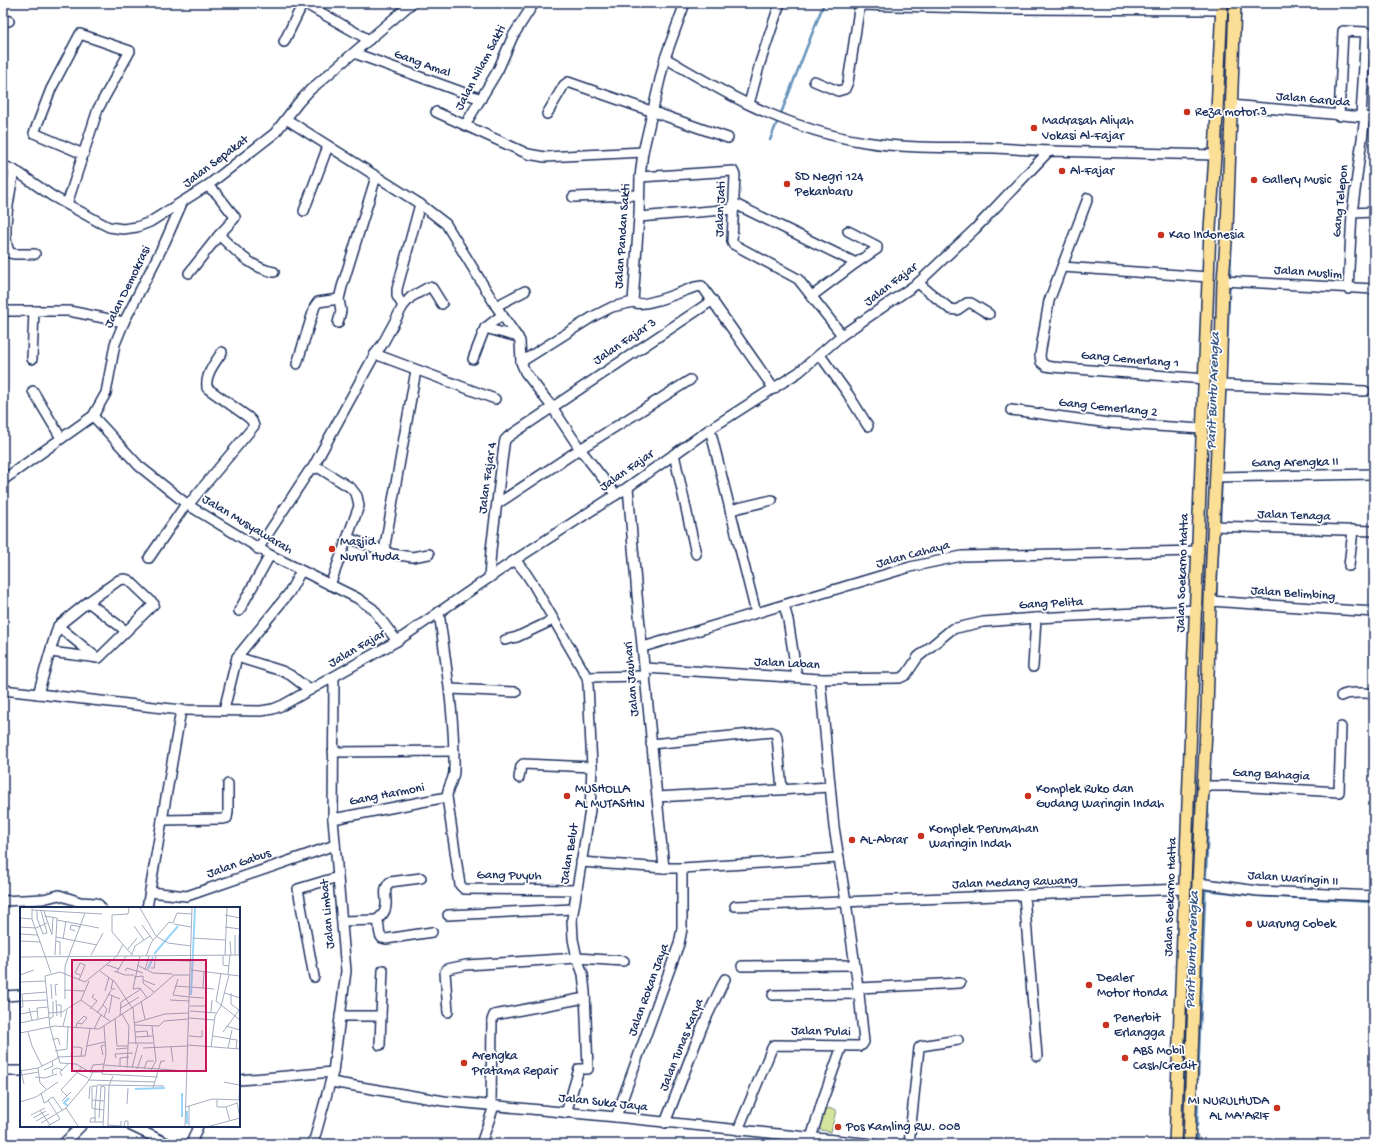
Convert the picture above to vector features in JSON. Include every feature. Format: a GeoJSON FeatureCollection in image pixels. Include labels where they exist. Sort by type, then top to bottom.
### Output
{"type":"FeatureCollection","features":[{"type":"Feature","properties":{"kind":"main road","name":"Jalan Soekarno Hatta"},"geometry":{"type":"LineString","coordinates":[[1189,1144],[1224,282],[1233,105],[1235,3]]}},
{"type":"Feature","properties":{"kind":"main road","name":"Jalan Soekarno Hatta"},"geometry":{"type":"LineString","coordinates":[[1175,1144],[1199,551],[1210,229],[1222,7]]}},
{"type":"Feature","properties":{"kind":"main road"},"geometry":{"type":"LineString","coordinates":[[1192,711],[1207,711]]}},
{"type":"Feature","properties":{"kind":"street"},"geometry":{"type":"LineString","coordinates":[[284,42],[303,3],[369,40]]}},
{"type":"Feature","properties":{"kind":"street","name":"Jalan Sepakat"},"geometry":{"type":"LineString","coordinates":[[3,165],[14,170],[67,204],[109,227],[137,227],[150,222],[207,186],[275,133],[310,90],[412,3]]}},
{"type":"Feature","properties":{"kind":"street","name":"Jalan Nilam Sakti"},"geometry":{"type":"LineString","coordinates":[[465,125],[498,70],[513,36],[534,3]]}},
{"type":"Feature","properties":{"kind":"street","name":"Jalan Pandan Sakti"},"geometry":{"type":"LineString","coordinates":[[686,3],[665,58],[643,152],[640,177],[640,217],[633,302],[636,304],[646,304],[702,286],[774,389]]}},
{"type":"Feature","properties":{"kind":"street"},"geometry":{"type":"LineString","coordinates":[[749,104],[760,63],[780,3]]}},
{"type":"Feature","properties":{"kind":"street"},"geometry":{"type":"LineString","coordinates":[[814,81],[838,91],[845,89],[848,82],[860,4],[1004,9],[1222,7]]}},
{"type":"Feature","properties":{"kind":"street","name":"Gang Telepon"},"geometry":{"type":"LineString","coordinates":[[1339,116],[1342,31],[1366,32],[1364,62],[1366,117],[1352,213],[1348,289]]}},
{"type":"Feature","properties":{"kind":"street"},"geometry":{"type":"LineString","coordinates":[[67,204],[98,109],[130,51],[80,34],[51,89],[34,133],[83,154]]}},
{"type":"Feature","properties":{"kind":"street","name":"Gang Amal"},"geometry":{"type":"LineString","coordinates":[[354,53],[481,98]]}},
{"type":"Feature","properties":{"kind":"street"},"geometry":{"type":"LineString","coordinates":[[665,58],[772,115],[834,135],[864,142],[910,147],[996,148],[1049,152],[1215,155]]}},
{"type":"Feature","properties":{"kind":"street"},"geometry":{"type":"LineString","coordinates":[[1364,62],[1374,63]]}},
{"type":"Feature","properties":{"kind":"street"},"geometry":{"type":"LineString","coordinates":[[547,114],[564,85],[568,82],[728,138]]}},
{"type":"Feature","properties":{"kind":"street","name":"Jalan Garuda"},"geometry":{"type":"LineString","coordinates":[[1233,105],[1339,116],[1366,117]]}},
{"type":"Feature","properties":{"kind":"street","name":"Jalan Nilam Sakti"},"geometry":{"type":"LineString","coordinates":[[436,112],[528,154],[545,157],[643,152]]}},
{"type":"Feature","properties":{"kind":"street"},"geometry":{"type":"LineString","coordinates":[[286,119],[420,204],[446,224],[496,306],[518,337],[525,372],[552,407],[580,449],[616,495]]}},
{"type":"Feature","properties":{"kind":"street"},"geometry":{"type":"LineString","coordinates":[[304,211],[328,146]]}},
{"type":"Feature","properties":{"kind":"street","name":"Jalan Fajar"},"geometry":{"type":"LineString","coordinates":[[3,690],[181,710],[261,712],[283,705],[334,678],[397,641],[515,560],[628,487],[710,429],[799,372],[842,335],[918,283],[975,228],[1049,152]]}},
{"type":"Feature","properties":{"kind":"street"},"geometry":{"type":"LineString","coordinates":[[14,170],[9,202],[6,238],[7,248],[10,253],[35,254]]}},
{"type":"Feature","properties":{"kind":"street","name":"Jalan Jati"},"geometry":{"type":"LineString","coordinates":[[640,177],[731,170],[734,172],[733,244],[798,279],[842,335]]}},
{"type":"Feature","properties":{"kind":"street"},"geometry":{"type":"LineString","coordinates":[[338,323],[341,312],[339,299],[376,177]]}},
{"type":"Feature","properties":{"kind":"street"},"geometry":{"type":"LineString","coordinates":[[189,273],[235,217],[217,194],[207,186]]}},
{"type":"Feature","properties":{"kind":"street"},"geometry":{"type":"LineString","coordinates":[[573,197],[640,195]]}},
{"type":"Feature","properties":{"kind":"street"},"geometry":{"type":"LineString","coordinates":[[1088,198],[1062,267],[1209,277]]}},
{"type":"Feature","properties":{"kind":"street","name":"Jalan Demokrasi"},"geometry":{"type":"LineString","coordinates":[[3,480],[93,416],[106,392],[115,344],[124,322],[165,242],[182,202]]}},
{"type":"Feature","properties":{"kind":"street"},"geometry":{"type":"LineString","coordinates":[[403,306],[397,296],[397,289],[420,204]]}},
{"type":"Feature","properties":{"kind":"street"},"geometry":{"type":"LineString","coordinates":[[640,217],[734,206],[856,263]]}},
{"type":"Feature","properties":{"kind":"street"},"geometry":{"type":"LineString","coordinates":[[1352,213],[1374,212]]}},
{"type":"Feature","properties":{"kind":"street"},"geometry":{"type":"LineString","coordinates":[[812,296],[856,263],[877,250],[877,246],[848,230]]}},
{"type":"Feature","properties":{"kind":"street"},"geometry":{"type":"LineString","coordinates":[[219,235],[254,266],[274,272]]}},
{"type":"Feature","properties":{"kind":"street","name":"Gang Cemerlang 1"},"geometry":{"type":"LineString","coordinates":[[1062,267],[1050,301],[1040,355],[1041,362],[1046,366],[1205,379]]}},
{"type":"Feature","properties":{"kind":"street","name":"Jalan Muslim"},"geometry":{"type":"LineString","coordinates":[[1224,282],[1348,289],[1374,289]]}},
{"type":"Feature","properties":{"kind":"street"},"geometry":{"type":"LineString","coordinates":[[918,283],[950,309],[957,310],[967,303],[971,303],[989,314]]}},
{"type":"Feature","properties":{"kind":"street"},"geometry":{"type":"LineString","coordinates":[[258,549],[309,471],[312,469],[403,306],[411,297],[429,287],[432,288],[442,304]]}},
{"type":"Feature","properties":{"kind":"street"},"geometry":{"type":"LineString","coordinates":[[496,306],[524,291]]}},
{"type":"Feature","properties":{"kind":"street"},"geometry":{"type":"LineString","coordinates":[[297,364],[315,306],[318,302],[339,299]]}},
{"type":"Feature","properties":{"kind":"street","name":"Jalan Fajar 3"},"geometry":{"type":"LineString","coordinates":[[552,407],[713,300]]}},
{"type":"Feature","properties":{"kind":"street"},"geometry":{"type":"LineString","coordinates":[[522,362],[594,316],[612,307],[633,302]]}},
{"type":"Feature","properties":{"kind":"street"},"geometry":{"type":"LineString","coordinates":[[32,359],[34,311]]}},
{"type":"Feature","properties":{"kind":"street"},"geometry":{"type":"LineString","coordinates":[[3,312],[69,311],[124,322]]}},
{"type":"Feature","properties":{"kind":"street"},"geometry":{"type":"LineString","coordinates":[[473,359],[485,328],[502,315]]}},
{"type":"Feature","properties":{"kind":"street"},"geometry":{"type":"LineString","coordinates":[[485,328],[518,337]]}},
{"type":"Feature","properties":{"kind":"street"},"geometry":{"type":"LineString","coordinates":[[149,558],[187,504],[254,426],[248,417],[207,388],[206,382],[208,376],[222,352]]}},
{"type":"Feature","properties":{"kind":"street"},"geometry":{"type":"LineString","coordinates":[[375,354],[495,399]]}},
{"type":"Feature","properties":{"kind":"street"},"geometry":{"type":"LineString","coordinates":[[820,355],[848,394],[868,426]]}},
{"type":"Feature","properties":{"kind":"street"},"geometry":{"type":"LineString","coordinates":[[384,551],[416,370]]}},
{"type":"Feature","properties":{"kind":"street"},"geometry":{"type":"LineString","coordinates":[[497,504],[580,449],[690,380]]}},
{"type":"Feature","properties":{"kind":"street"},"geometry":{"type":"LineString","coordinates":[[1221,385],[1365,391]]}},
{"type":"Feature","properties":{"kind":"street"},"geometry":{"type":"LineString","coordinates":[[33,391],[61,438]]}},
{"type":"Feature","properties":{"kind":"street","name":"Jalan Fajar 4"},"geometry":{"type":"LineString","coordinates":[[489,578],[491,550],[505,440],[552,407]]}},
{"type":"Feature","properties":{"kind":"street","name":"Gang Cemerlang 2"},"geometry":{"type":"LineString","coordinates":[[1011,410],[1109,423],[1202,429]]}},
{"type":"Feature","properties":{"kind":"street","name":"Jalan Musyawarah"},"geometry":{"type":"LineString","coordinates":[[93,416],[139,466],[187,504],[258,549],[356,598],[373,609],[397,641]]}},
{"type":"Feature","properties":{"kind":"street"},"geometry":{"type":"LineString","coordinates":[[710,429],[756,613]]}},
{"type":"Feature","properties":{"kind":"street"},"geometry":{"type":"LineString","coordinates":[[674,454],[696,554]]}},
{"type":"Feature","properties":{"kind":"street"},"geometry":{"type":"LineString","coordinates":[[312,469],[319,468],[351,488],[357,496],[359,506],[330,585]]}},
{"type":"Feature","properties":{"kind":"street","name":"Gang Arengka II"},"geometry":{"type":"LineString","coordinates":[[1217,477],[1374,474]]}},
{"type":"Feature","properties":{"kind":"street","name":"Jalan Jauhari"},"geometry":{"type":"LineString","coordinates":[[628,487],[651,744],[664,868]]}},
{"type":"Feature","properties":{"kind":"street"},"geometry":{"type":"LineString","coordinates":[[730,510],[772,500]]}},
{"type":"Feature","properties":{"kind":"street","name":"Jalan Tenaga"},"geometry":{"type":"LineString","coordinates":[[1215,526],[1374,531]]}},
{"type":"Feature","properties":{"kind":"street"},"geometry":{"type":"LineString","coordinates":[[1349,566],[1353,530]]}},
{"type":"Feature","properties":{"kind":"street"},"geometry":{"type":"LineString","coordinates":[[348,538],[392,554],[412,557],[429,554]]}},
{"type":"Feature","properties":{"kind":"street","name":"Jalan Cahaya"},"geometry":{"type":"LineString","coordinates":[[643,647],[910,567],[962,556],[1199,551]]}},
{"type":"Feature","properties":{"kind":"street"},"geometry":{"type":"LineString","coordinates":[[239,611],[270,555]]}},
{"type":"Feature","properties":{"kind":"street","name":"Jalan Belut"},"geometry":{"type":"LineString","coordinates":[[515,560],[525,572],[587,677],[592,768],[590,810],[587,836],[581,862],[572,919],[573,939],[577,958],[583,974],[588,1069],[579,1069],[566,1112]]}},
{"type":"Feature","properties":{"kind":"street"},"geometry":{"type":"LineString","coordinates":[[224,710],[237,657],[289,593],[301,571]]}},
{"type":"Feature","properties":{"kind":"street"},"geometry":{"type":"LineString","coordinates":[[38,694],[58,626],[119,580],[129,580],[154,604],[99,658]]}},
{"type":"Feature","properties":{"kind":"street","name":"Jalan Belimbing"},"geometry":{"type":"LineString","coordinates":[[1212,601],[1374,612]]}},
{"type":"Feature","properties":{"kind":"street"},"geometry":{"type":"LineString","coordinates":[[88,602],[126,631]]}},
{"type":"Feature","properties":{"kind":"street"},"geometry":{"type":"LineString","coordinates":[[784,605],[788,620],[797,677]]}},
{"type":"Feature","properties":{"kind":"street","name":"Gang Pelita"},"geometry":{"type":"LineString","coordinates":[[918,657],[952,629],[982,622],[1196,610]]}},
{"type":"Feature","properties":{"kind":"street"},"geometry":{"type":"LineString","coordinates":[[439,612],[450,689],[454,751],[454,776],[448,786],[447,797]]}},
{"type":"Feature","properties":{"kind":"street"},"geometry":{"type":"LineString","coordinates":[[1034,667],[1036,618]]}},
{"type":"Feature","properties":{"kind":"street"},"geometry":{"type":"LineString","coordinates":[[505,640],[517,637],[553,620]]}},
{"type":"Feature","properties":{"kind":"street"},"geometry":{"type":"LineString","coordinates":[[58,626],[99,658]]}},
{"type":"Feature","properties":{"kind":"street"},"geometry":{"type":"LineString","coordinates":[[50,652],[99,658]]}},
{"type":"Feature","properties":{"kind":"street"},"geometry":{"type":"LineString","coordinates":[[237,657],[282,671],[310,690]]}},
{"type":"Feature","properties":{"kind":"street","name":"Jalan Laban"},"geometry":{"type":"LineString","coordinates":[[587,677],[645,672],[820,679],[900,678],[906,675],[918,657]]}},
{"type":"Feature","properties":{"kind":"street","name":"Jalan Limbat"},"geometry":{"type":"LineString","coordinates":[[313,1144],[333,1072],[346,971],[333,819],[334,678]]}},
{"type":"Feature","properties":{"kind":"street","name":"Jalan Pulai"},"geometry":{"type":"LineString","coordinates":[[738,1130],[773,1046],[858,1046],[863,1044],[858,991],[834,827],[820,679]]}},
{"type":"Feature","properties":{"kind":"street"},"geometry":{"type":"LineString","coordinates":[[450,689],[516,692]]}},
{"type":"Feature","properties":{"kind":"street"},"geometry":{"type":"LineString","coordinates":[[1341,696],[1349,694],[1374,693]]}},
{"type":"Feature","properties":{"kind":"street"},"geometry":{"type":"LineString","coordinates":[[147,907],[181,710]]}},
{"type":"Feature","properties":{"kind":"street","name":"Gang Bahagia"},"geometry":{"type":"LineString","coordinates":[[1203,786],[1234,786],[1339,792],[1341,727]]}},
{"type":"Feature","properties":{"kind":"street"},"geometry":{"type":"LineString","coordinates":[[651,744],[772,732],[776,734],[777,737],[782,789]]}},
{"type":"Feature","properties":{"kind":"street"},"geometry":{"type":"LineString","coordinates":[[333,752],[454,751]]}},
{"type":"Feature","properties":{"kind":"street"},"geometry":{"type":"LineString","coordinates":[[520,778],[521,766],[523,764],[592,768]]}},
{"type":"Feature","properties":{"kind":"street"},"geometry":{"type":"LineString","coordinates":[[162,820],[226,818],[228,812],[228,784]]}},
{"type":"Feature","properties":{"kind":"street"},"geometry":{"type":"LineString","coordinates":[[657,798],[830,787]]}},
{"type":"Feature","properties":{"kind":"street","name":"Gang Harmoni"},"geometry":{"type":"LineString","coordinates":[[333,819],[447,797]]}},
{"type":"Feature","properties":{"kind":"street","name":"Gang Puyuh"},"geometry":{"type":"LineString","coordinates":[[447,797],[458,877],[461,887],[464,889],[577,890]]}},
{"type":"Feature","properties":{"kind":"street","name":"Jalan Gabus"},"geometry":{"type":"LineString","coordinates":[[150,892],[187,896],[335,845]]}},
{"type":"Feature","properties":{"kind":"street"},"geometry":{"type":"LineString","coordinates":[[581,862],[682,868],[839,858]]}},
{"type":"Feature","properties":{"kind":"street","name":"Jalan Rokan Jaya"},"geometry":{"type":"LineString","coordinates":[[616,1117],[679,944],[682,929],[682,868]]}},
{"type":"Feature","properties":{"kind":"street"},"geometry":{"type":"LineString","coordinates":[[314,977],[298,889],[338,877]]}},
{"type":"Feature","properties":{"kind":"street"},"geometry":{"type":"LineString","coordinates":[[377,920],[386,909],[385,890],[390,882],[421,878]]}},
{"type":"Feature","properties":{"kind":"street","name":"Jalan Waringin II"},"geometry":{"type":"LineString","coordinates":[[1199,884],[1258,891],[1374,896]]}},
{"type":"Feature","properties":{"kind":"street","name":"Jalan Medang Rawang"},"geometry":{"type":"LineString","coordinates":[[736,906],[1185,889]]}},
{"type":"Feature","properties":{"kind":"street"},"geometry":{"type":"LineString","coordinates":[[1024,895],[1037,1056]]}},
{"type":"Feature","properties":{"kind":"street"},"geometry":{"type":"LineString","coordinates":[[3,901],[43,899],[54,896],[64,896],[80,902],[96,904],[100,907]]}},
{"type":"Feature","properties":{"kind":"street"},"geometry":{"type":"LineString","coordinates":[[47,907],[48,898]]}},
{"type":"Feature","properties":{"kind":"street"},"geometry":{"type":"LineString","coordinates":[[448,915],[573,909]]}},
{"type":"Feature","properties":{"kind":"street"},"geometry":{"type":"LineString","coordinates":[[342,921],[377,920]]}},
{"type":"Feature","properties":{"kind":"street"},"geometry":{"type":"LineString","coordinates":[[377,920],[379,923],[380,936],[386,939],[432,932]]}},
{"type":"Feature","properties":{"kind":"street"},"geometry":{"type":"LineString","coordinates":[[448,1012],[445,972],[447,969],[466,966],[577,958],[624,961]]}},
{"type":"Feature","properties":{"kind":"street"},"geometry":{"type":"LineString","coordinates":[[742,966],[854,965]]}},
{"type":"Feature","properties":{"kind":"street"},"geometry":{"type":"LineString","coordinates":[[380,1045],[383,970]]}},
{"type":"Feature","properties":{"kind":"street","name":"Jalan Tunas Karya"},"geometry":{"type":"LineString","coordinates":[[665,1123],[702,1027],[725,979]]}},
{"type":"Feature","properties":{"kind":"street"},"geometry":{"type":"LineString","coordinates":[[774,995],[858,991],[960,983]]}},
{"type":"Feature","properties":{"kind":"street"},"geometry":{"type":"LineString","coordinates":[[3,996],[20,995]]}},
{"type":"Feature","properties":{"kind":"street"},"geometry":{"type":"LineString","coordinates":[[481,1144],[492,1106],[492,1020],[494,1015],[585,998]]}},
{"type":"Feature","properties":{"kind":"street"},"geometry":{"type":"LineString","coordinates":[[340,1016],[381,1016]]}},
{"type":"Feature","properties":{"kind":"street"},"geometry":{"type":"LineString","coordinates":[[909,1144],[919,1048],[921,1046],[958,1040]]}},
{"type":"Feature","properties":{"kind":"street"},"geometry":{"type":"LineString","coordinates":[[811,1138],[842,1046]]}},
{"type":"Feature","properties":{"kind":"street"},"geometry":{"type":"LineString","coordinates":[[3,1071],[20,1071]]}},
{"type":"Feature","properties":{"kind":"street"},"geometry":{"type":"LineString","coordinates":[[240,1080],[333,1072]]}},
{"type":"Feature","properties":{"kind":"street","name":"Jalan Suka Jaya"},"geometry":{"type":"LineString","coordinates":[[331,1082],[444,1101],[616,1117],[873,1144]]}},
{"type":"Feature","properties":{"kind":"street"},"geometry":{"type":"LineString","coordinates":[[63,1144],[80,1127]]}},
{"type":"Feature","properties":{"kind":"street"},"geometry":{"type":"LineString","coordinates":[[191,1144],[198,1127]]}},
{"type":"Feature","properties":{"kind":"street"},"geometry":{"type":"LineString","coordinates":[[142,1128],[169,1144]]}},
{"type":"Feature","properties":{"kind":"green space"},"geometry":{"type":"Polygon","coordinates":[[[822,1107],[836,1110],[831,1132],[817,1129],[822,1107]]]}},
{"type":"Feature","properties":{"kind":"waterway"},"geometry":{"type":"LineString","coordinates":[[780,116],[824,3]]}},
{"type":"Feature","properties":{"kind":"waterway"},"geometry":{"type":"LineString","coordinates":[[770,140],[778,120]]}},
{"type":"Feature","properties":{"kind":"waterway","name":"Parit Buntu Arengka"},"geometry":{"type":"LineString","coordinates":[[1226,362],[1231,253]]}},
{"type":"Feature","properties":{"kind":"waterway","name":"Parit Buntu Arengka"},"geometry":{"type":"LineString","coordinates":[[1220,524],[1223,437]]}},
{"type":"Feature","properties":{"kind":"waterway","name":"Parit Buntu Arengka"},"geometry":{"type":"LineString","coordinates":[[1216,600],[1219,529]]}},
{"type":"Feature","properties":{"kind":"waterway","name":"Parit Buntu Arengka"},"geometry":{"type":"LineString","coordinates":[[1208,791],[1208,815]]}},
{"type":"Feature","properties":{"kind":"waterway","name":"Parit Buntu Arengka"},"geometry":{"type":"LineString","coordinates":[[1198,1079],[1208,823]]}},
{"type":"Feature","properties":{"kind":"waterway"},"geometry":{"type":"LineString","coordinates":[[1206,890],[1259,896],[1374,902]]}},
{"type":"Feature","properties":{"kind":"waterway","name":"Parit Buntu Arengka"},"geometry":{"type":"LineString","coordinates":[[1197,1126],[1198,1095]]}},
{"type":"Feature","properties":{"kind":"waterway","name":"Parit Buntu Arengka"},"geometry":{"type":"LineString","coordinates":[[1197,1135],[1197,1144]]}},
{"type":"Feature","properties":{"kind":"place","name":"Reza motor 3"},"geometry":{"type":"Point","coordinates":[1187,112]}},
{"type":"Feature","properties":{"kind":"place","name":"Madrasah Aliyah Vokasi Al-Fajar"},"geometry":{"type":"Point","coordinates":[1034,128]}},
{"type":"Feature","properties":{"kind":"place","name":"Al-Fajar"},"geometry":{"type":"Point","coordinates":[1062,171]}},
{"type":"Feature","properties":{"kind":"place","name":"Gallery Music"},"geometry":{"type":"Point","coordinates":[1254,180]}},
{"type":"Feature","properties":{"kind":"place","name":"SD Negri 124 Pekanbaru"},"geometry":{"type":"Point","coordinates":[787,184]}},
{"type":"Feature","properties":{"kind":"place","name":"Kao Indonesia"},"geometry":{"type":"Point","coordinates":[1161,235]}},
{"type":"Feature","properties":{"kind":"place","name":"Masjid Nurul Huda"},"geometry":{"type":"Point","coordinates":[332,549]}},
{"type":"Feature","properties":{"kind":"place","name":"MUSHOLLA AL MUTASHIN"},"geometry":{"type":"Point","coordinates":[567,796]}},
{"type":"Feature","properties":{"kind":"place","name":"Komplek Ruko dan Gudang Waringin Indah"},"geometry":{"type":"Point","coordinates":[1028,796]}},
{"type":"Feature","properties":{"kind":"place","name":"Komplek Perumahan Waringin Indah"},"geometry":{"type":"Point","coordinates":[921,836]}},
{"type":"Feature","properties":{"kind":"place","name":"AL-Abrar"},"geometry":{"type":"Point","coordinates":[852,840]}},
{"type":"Feature","properties":{"kind":"place","name":"Warung Cobek"},"geometry":{"type":"Point","coordinates":[1249,924]}},
{"type":"Feature","properties":{"kind":"place","name":"Dealer Motor Honda"},"geometry":{"type":"Point","coordinates":[1089,985]}},
{"type":"Feature","properties":{"kind":"place","name":"Penerbit Erlangga"},"geometry":{"type":"Point","coordinates":[1106,1025]}},
{"type":"Feature","properties":{"kind":"place","name":"ABS Mobil Cash/Credit"},"geometry":{"type":"Point","coordinates":[1125,1058]}},
{"type":"Feature","properties":{"kind":"place","name":"Arengka Pratama Repair"},"geometry":{"type":"Point","coordinates":[464,1063]}},
{"type":"Feature","properties":{"kind":"place","name":"MI NURULHUDA AL MA'ARIF"},"geometry":{"type":"Point","coordinates":[1277,1108]}},
{"type":"Feature","properties":{"kind":"place","name":"Pos Kamling RW. 008"},"geometry":{"type":"Point","coordinates":[838,1127]}}]}
